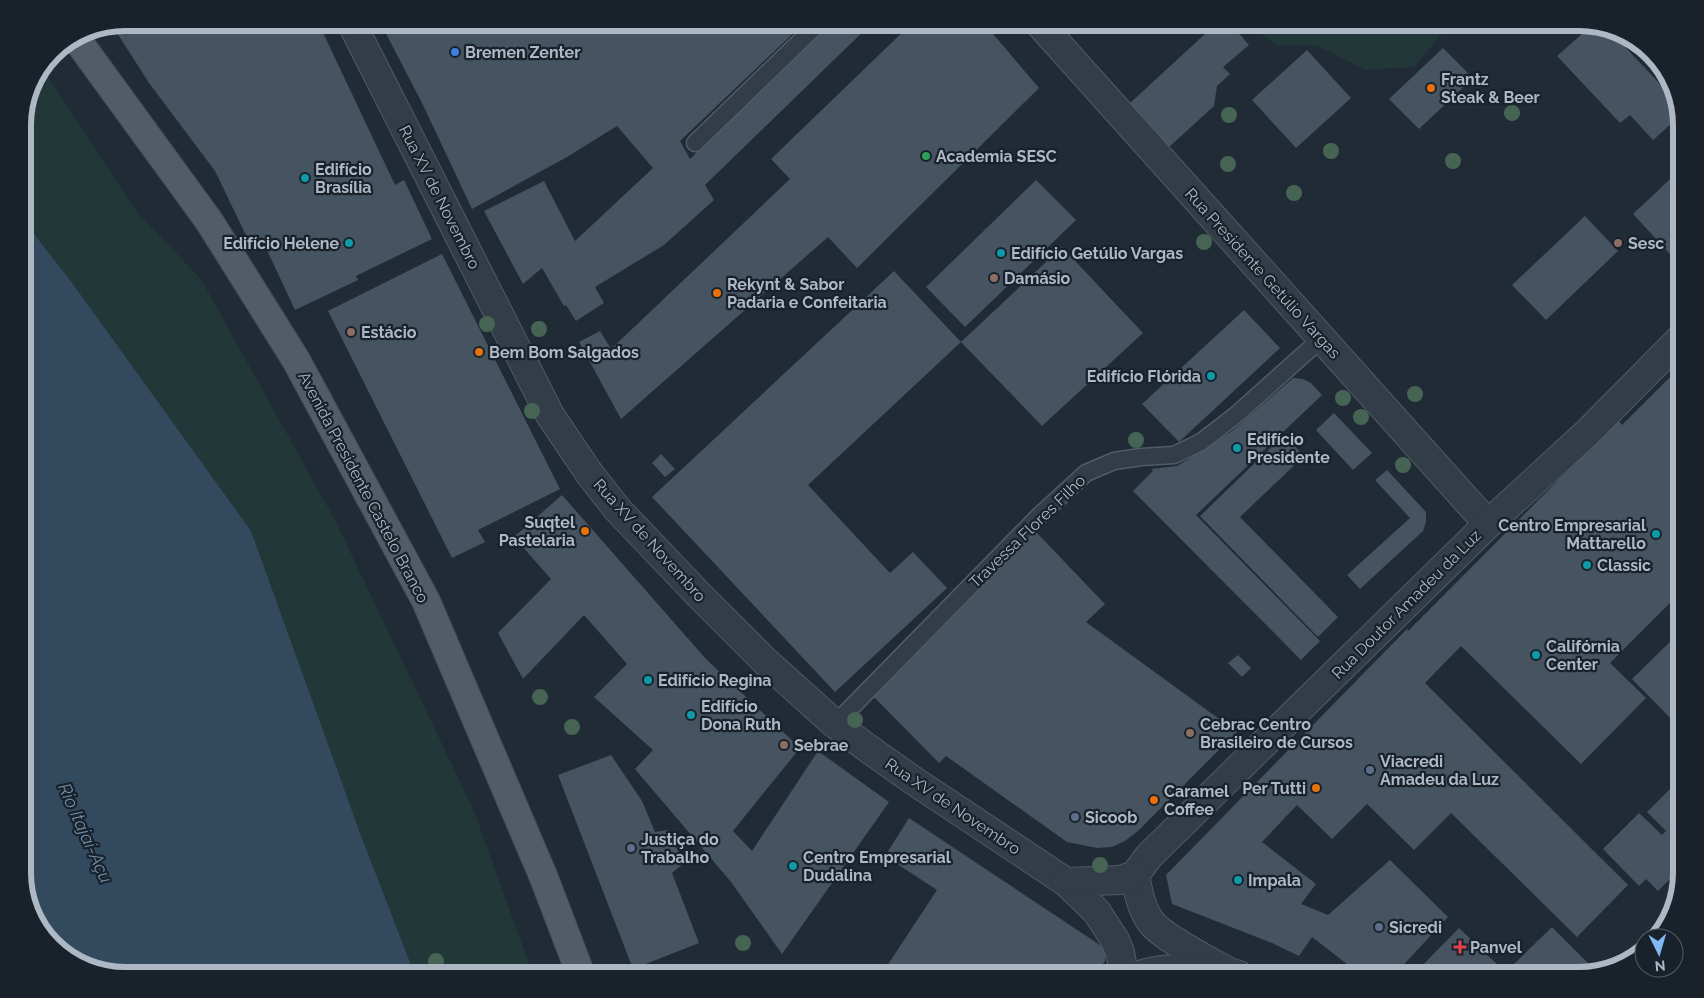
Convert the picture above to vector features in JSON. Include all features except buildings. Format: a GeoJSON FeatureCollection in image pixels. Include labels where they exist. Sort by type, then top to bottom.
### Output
{"type":"FeatureCollection","features":[{"type":"Feature","properties":{"kind":"main road","name":"Avenida Presidente Castelo Branco"},"geometry":{"type":"LineString","coordinates":[[79,43],[209,221],[296,360],[361,480],[430,610],[540,869],[578,967]]}},
{"type":"Feature","properties":{"kind":"street","name":"Rua XV de Novembro"},"geometry":{"type":"LineString","coordinates":[[356,31],[550,415],[572,449],[618,510],[766,662],[835,724],[917,783],[1066,882],[1097,912],[1115,940],[1120,952],[1122,967]]}},
{"type":"Feature","properties":{"kind":"street","name":"Rua Presidente Getúlio Vargas"},"geometry":{"type":"LineString","coordinates":[[1046,31],[1488,524]]}},
{"type":"Feature","properties":{"kind":"street","name":"Rua Doutor Amadeu da Luz"},"geometry":{"type":"LineString","coordinates":[[1135,875],[1156,849],[1488,524],[1588,432],[1673,346]]}},
{"type":"Feature","properties":{"kind":"street"},"geometry":{"type":"LineString","coordinates":[[1066,882],[1121,880],[1135,875],[1141,901],[1151,922],[1170,937],[1222,967]]}},
{"type":"Feature","properties":{"kind":"lane"},"geometry":{"type":"LineString","coordinates":[[695,144],[811,31]]}},
{"type":"Feature","properties":{"kind":"lane","name":"Travessa Flores Filho"},"geometry":{"type":"LineString","coordinates":[[835,724],[1040,515],[1086,473],[1114,461],[1174,455],[1201,442],[1236,415],[1321,339]]}},
{"type":"Feature","properties":{"kind":"green space"},"geometry":{"type":"Polygon","coordinates":[[[1258,31],[1444,32],[1414,67],[1365,70],[1318,46],[1276,45],[1258,31]]]}},
{"type":"Feature","properties":{"kind":"green space"},"geometry":{"type":"Polygon","coordinates":[[[46,74],[137,212],[201,279],[335,520],[474,811],[530,967],[412,967],[360,833],[70,280],[31,230],[31,119],[38,89],[46,74]]]}},
{"type":"Feature","properties":{"kind":"water","name":"Rio Itajaí-Açu"},"geometry":{"type":"Polygon","coordinates":[[[31,230],[70,280],[251,531],[360,833],[412,967],[113,966],[89,960],[63,944],[54,935],[41,915],[36,903],[31,879],[31,230]]]}},
{"type":"Feature","properties":{"kind":"place","name":"Bremen Zenter"},"geometry":{"type":"Point","coordinates":[455,52]}},
{"type":"Feature","properties":{"kind":"place","name":"Frantz Steak & Beer"},"geometry":{"type":"Point","coordinates":[1431,88]}},
{"type":"Feature","properties":{"kind":"place","name":"Academia SESC"},"geometry":{"type":"Point","coordinates":[926,156]}},
{"type":"Feature","properties":{"kind":"place","name":"Edifício Brasília"},"geometry":{"type":"Point","coordinates":[305,178]}},
{"type":"Feature","properties":{"kind":"place","name":"Edifício Helene"},"geometry":{"type":"Point","coordinates":[349,243]}},
{"type":"Feature","properties":{"kind":"place","name":"Sesc"},"geometry":{"type":"Point","coordinates":[1618,243]}},
{"type":"Feature","properties":{"kind":"place","name":"Edifício Getúlio Vargas"},"geometry":{"type":"Point","coordinates":[1001,253]}},
{"type":"Feature","properties":{"kind":"place","name":"Damásio"},"geometry":{"type":"Point","coordinates":[994,278]}},
{"type":"Feature","properties":{"kind":"place","name":"Rekynt & Sabor Padaria e Confeitaria"},"geometry":{"type":"Point","coordinates":[717,293]}},
{"type":"Feature","properties":{"kind":"place","name":"Estácio"},"geometry":{"type":"Point","coordinates":[351,332]}},
{"type":"Feature","properties":{"kind":"place","name":"Bem Bom Salgados"},"geometry":{"type":"Point","coordinates":[479,352]}},
{"type":"Feature","properties":{"kind":"place","name":"Edifício Flórida"},"geometry":{"type":"Point","coordinates":[1211,376]}},
{"type":"Feature","properties":{"kind":"place","name":"Edifício Presidente"},"geometry":{"type":"Point","coordinates":[1237,448]}},
{"type":"Feature","properties":{"kind":"place","name":"Suqtel Pastelaria"},"geometry":{"type":"Point","coordinates":[585,531]}},
{"type":"Feature","properties":{"kind":"place","name":"Centro Empresarial Mattarello"},"geometry":{"type":"Point","coordinates":[1656,534]}},
{"type":"Feature","properties":{"kind":"place","name":"Classic"},"geometry":{"type":"Point","coordinates":[1587,565]}},
{"type":"Feature","properties":{"kind":"place","name":"Califórnia Center"},"geometry":{"type":"Point","coordinates":[1536,655]}},
{"type":"Feature","properties":{"kind":"place","name":"Edifício Regina"},"geometry":{"type":"Point","coordinates":[648,680]}},
{"type":"Feature","properties":{"kind":"place","name":"Edifício Dona Ruth"},"geometry":{"type":"Point","coordinates":[691,715]}},
{"type":"Feature","properties":{"kind":"place","name":"Cebrac Centro Brasileiro de Cursos"},"geometry":{"type":"Point","coordinates":[1190,733]}},
{"type":"Feature","properties":{"kind":"place","name":"Sebrae"},"geometry":{"type":"Point","coordinates":[784,745]}},
{"type":"Feature","properties":{"kind":"place","name":"Viacredi Amadeu da Luz"},"geometry":{"type":"Point","coordinates":[1370,770]}},
{"type":"Feature","properties":{"kind":"place","name":"Per Tutti"},"geometry":{"type":"Point","coordinates":[1316,788]}},
{"type":"Feature","properties":{"kind":"place","name":"Caramel Coffee"},"geometry":{"type":"Point","coordinates":[1154,800]}},
{"type":"Feature","properties":{"kind":"place","name":"Sicoob"},"geometry":{"type":"Point","coordinates":[1075,817]}},
{"type":"Feature","properties":{"kind":"place","name":"Justiça do Trabalho"},"geometry":{"type":"Point","coordinates":[631,848]}},
{"type":"Feature","properties":{"kind":"place","name":"Centro Empresarial Dudalina"},"geometry":{"type":"Point","coordinates":[793,866]}},
{"type":"Feature","properties":{"kind":"place","name":"Impala"},"geometry":{"type":"Point","coordinates":[1238,880]}},
{"type":"Feature","properties":{"kind":"place","name":"Sicredi"},"geometry":{"type":"Point","coordinates":[1379,927]}},
{"type":"Feature","properties":{"kind":"place","name":"Panvel"},"geometry":{"type":"Point","coordinates":[1460,947]}}]}
